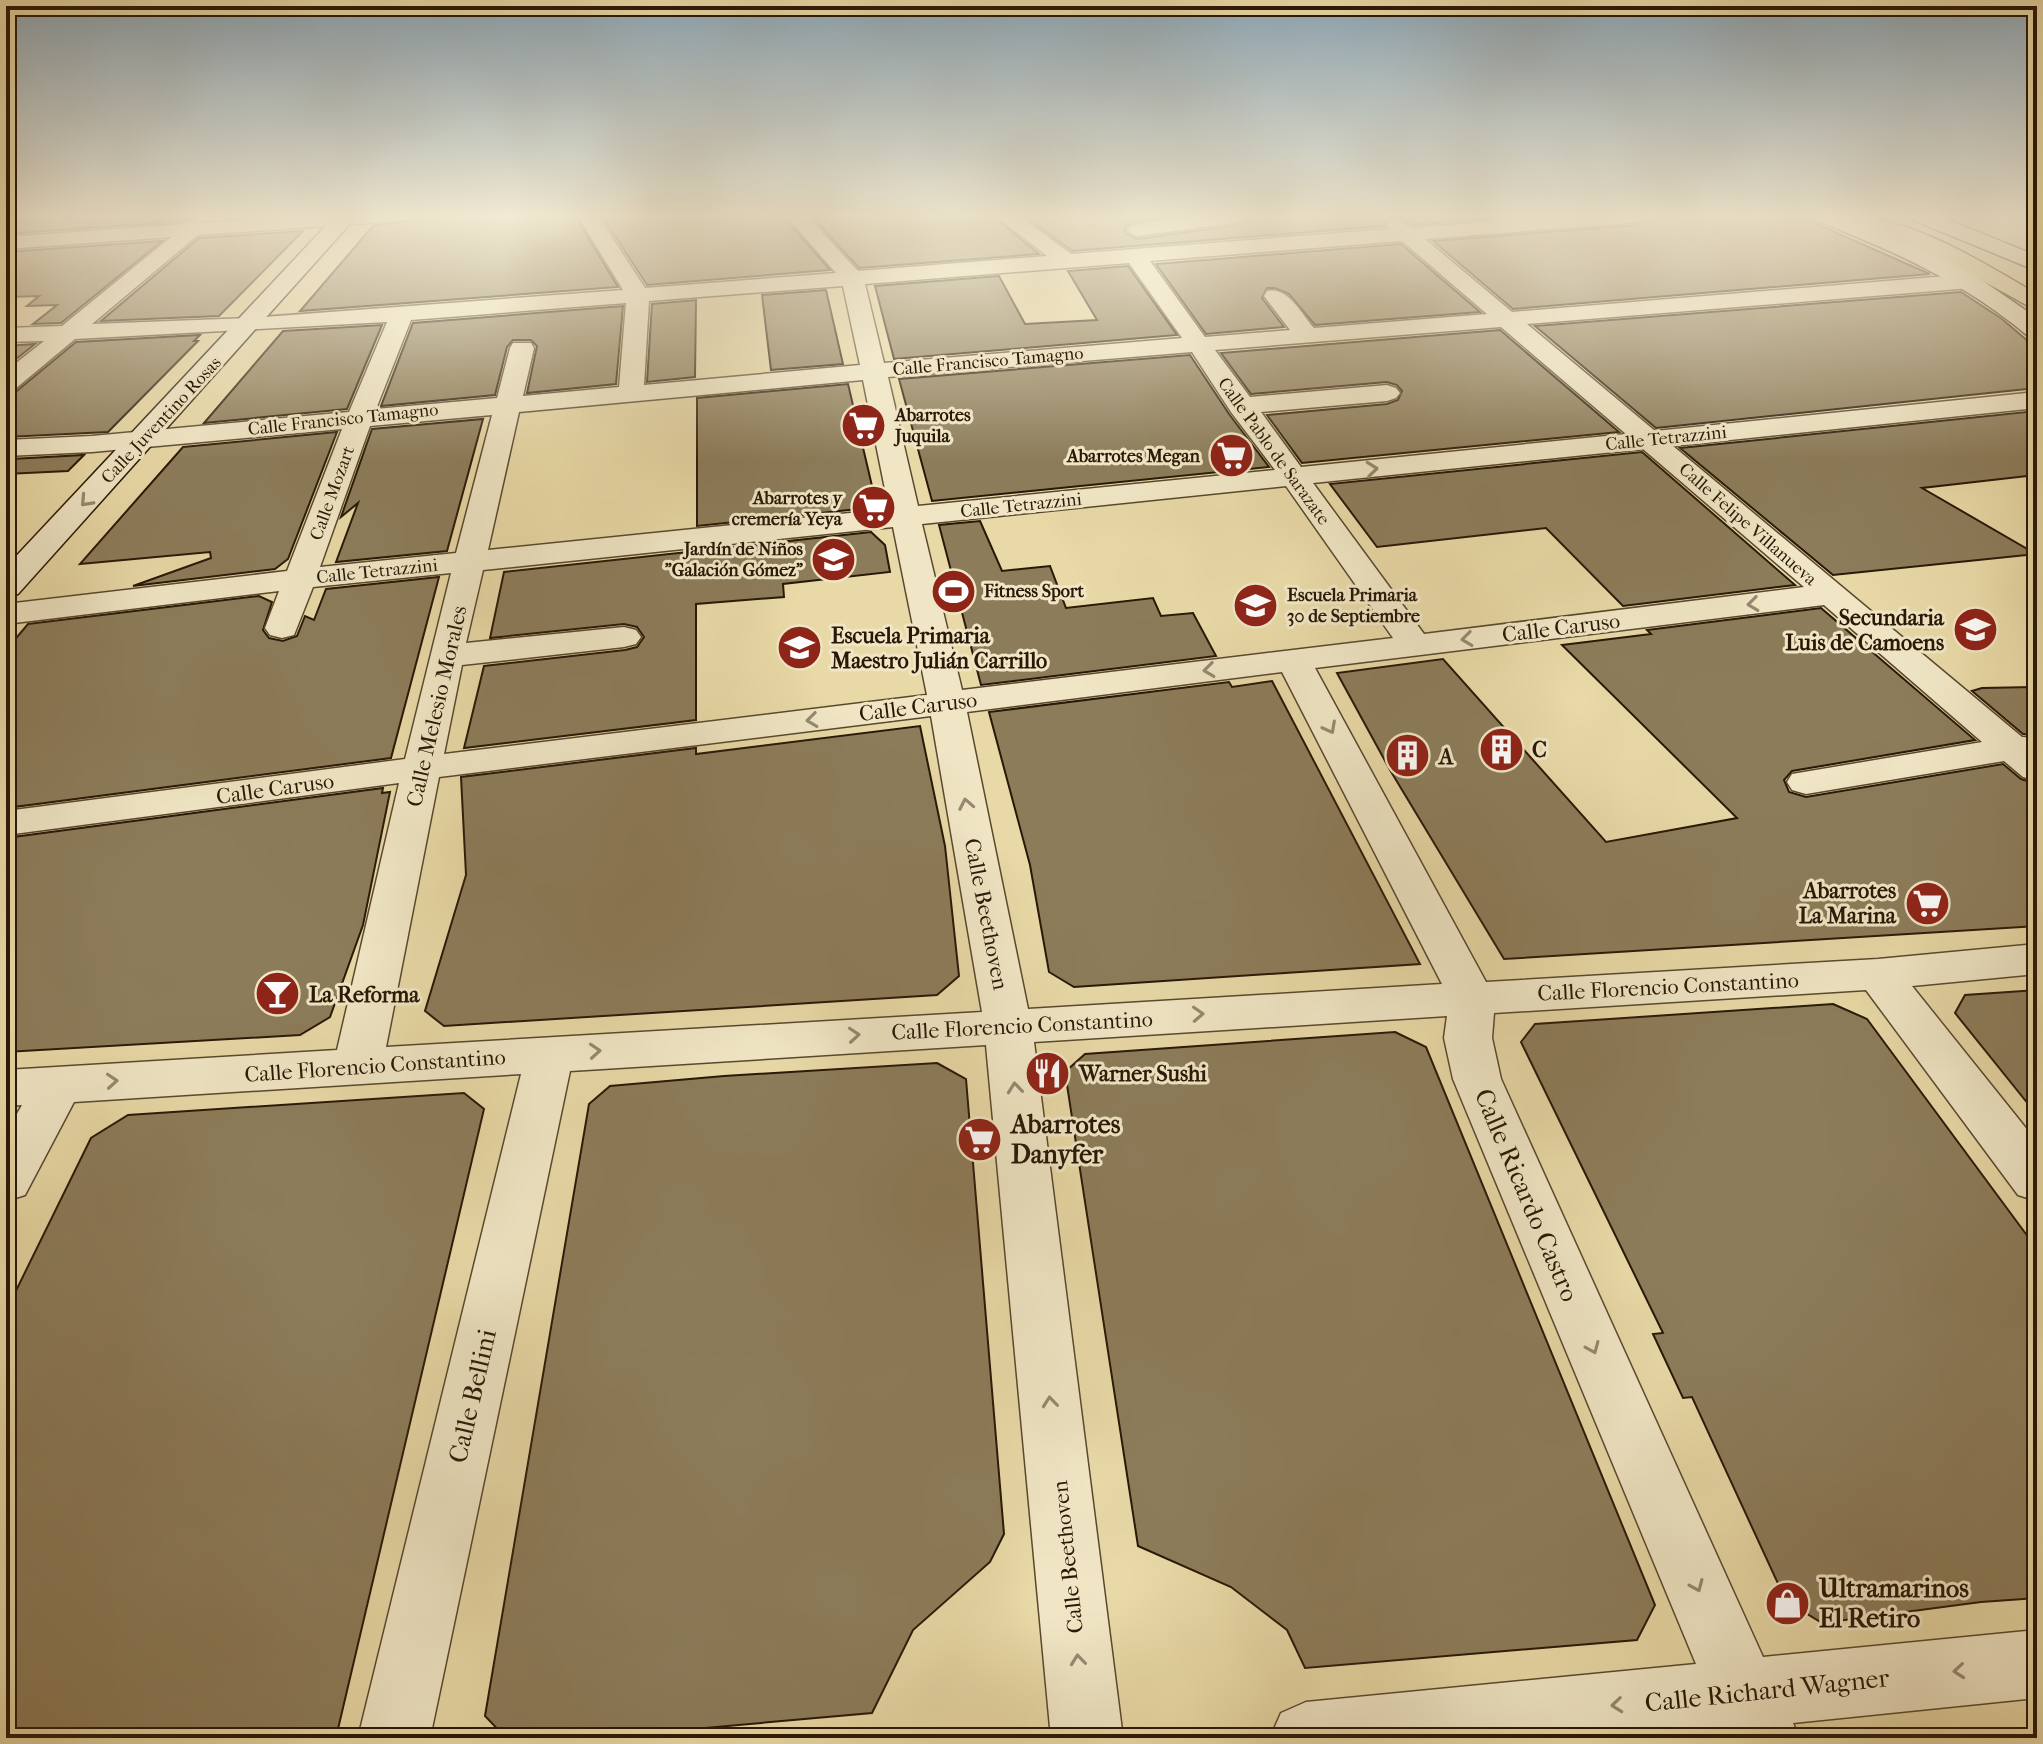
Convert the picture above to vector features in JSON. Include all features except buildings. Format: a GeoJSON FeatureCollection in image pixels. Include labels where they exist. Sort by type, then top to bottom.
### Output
{"type":"FeatureCollection","features":[{"type":"Feature","properties":{"kind":"street"},"geometry":{"type":"LineString","coordinates":[[6,384],[107,297]]}},
{"type":"Feature","properties":{"kind":"street","name":"Calle Juventino Rosas"},"geometry":{"type":"LineString","coordinates":[[6,587],[274,297]]}},
{"type":"Feature","properties":{"kind":"street"},"geometry":{"type":"LineString","coordinates":[[6,335],[249,325],[608,297]]}},
{"type":"Feature","properties":{"kind":"street"},"geometry":{"type":"LineString","coordinates":[[631,393],[638,297]]}},
{"type":"Feature","properties":{"kind":"street","name":"Calle Beethoven"},"geometry":{"type":"LineString","coordinates":[[857,297],[947,703],[1008,1026],[1087,1738]]}},
{"type":"Feature","properties":{"kind":"street","name":"Calle Pablo de Sarazate"},"geometry":{"type":"LineString","coordinates":[[1163,297],[1415,645]]}},
{"type":"Feature","properties":{"kind":"street"},"geometry":{"type":"LineString","coordinates":[[1276,297],[1307,335]]}},
{"type":"Feature","properties":{"kind":"street","name":"Calle Felipe Villanueva"},"geometry":{"type":"LineString","coordinates":[[1481,297],[1830,594],[2029,755]]}},
{"type":"Feature","properties":{"kind":"street"},"geometry":{"type":"LineString","coordinates":[[1711,297],[1718,302]]}},
{"type":"Feature","properties":{"kind":"street","name":"Calle Francisco Tamagno"},"geometry":{"type":"LineString","coordinates":[[6,448],[143,439],[360,417],[1505,317],[1774,297]]}},
{"type":"Feature","properties":{"kind":"street"},"geometry":{"type":"LineString","coordinates":[[1993,297],[2037,331]]}},
{"type":"Feature","properties":{"kind":"street","name":"Calle Mozart"},"geometry":{"type":"LineString","coordinates":[[282,628],[360,417],[402,314]]}},
{"type":"Feature","properties":{"kind":"street","name":"Calle Melesio Morales"},"geometry":{"type":"LineString","coordinates":[[358,1065],[446,656],[522,348]]}},
{"type":"Feature","properties":{"kind":"street"},"geometry":{"type":"LineString","coordinates":[[1240,406],[1387,393]]}},
{"type":"Feature","properties":{"kind":"street","name":"Calle Tetrazzini"},"geometry":{"type":"LineString","coordinates":[[6,614],[300,579],[2037,400]]}},
{"type":"Feature","properties":{"kind":"street","name":"Calle Caruso"},"geometry":{"type":"LineString","coordinates":[[6,823],[422,768],[1830,594]]}},
{"type":"Feature","properties":{"kind":"street"},"geometry":{"type":"LineString","coordinates":[[446,656],[624,637]]}},
{"type":"Feature","properties":{"kind":"street"},"geometry":{"type":"LineString","coordinates":[[1293,659],[1472,998]]}},
{"type":"Feature","properties":{"kind":"street"},"geometry":{"type":"LineString","coordinates":[[1806,782],[2029,755]]}},
{"type":"Feature","properties":{"kind":"street","name":"Calle Florencio Constantino"},"geometry":{"type":"LineString","coordinates":[[6,1088],[1878,974],[2037,959]]}},
{"type":"Feature","properties":{"kind":"street"},"geometry":{"type":"LineString","coordinates":[[1878,974],[2037,1180]]}},
{"type":"Feature","properties":{"kind":"street","name":"Calle Ricardo Castro"},"geometry":{"type":"LineString","coordinates":[[1472,998],[1468,1038],[1477,1079],[1753,1715]]}},
{"type":"Feature","properties":{"kind":"street","name":"Calle Bellini"},"geometry":{"type":"LineString","coordinates":[[394,1738],[550,1054]]}},
{"type":"Feature","properties":{"kind":"street"},"geometry":{"type":"LineString","coordinates":[[6,1180],[58,1085]]}},
{"type":"Feature","properties":{"kind":"street","name":"Calle Richard Wagner"},"geometry":{"type":"LineString","coordinates":[[1306,1738],[1753,1715],[2037,1664]]}},
{"type":"Feature","properties":{"kind":"place","name":"Abarrotes Juquila"},"geometry":{"type":"Point","coordinates":[864,425]}},
{"type":"Feature","properties":{"kind":"place","name":"Abarrotes Megan"},"geometry":{"type":"Point","coordinates":[1231,456]}},
{"type":"Feature","properties":{"kind":"place","name":"Abarrotes y cremería Yeya"},"geometry":{"type":"Point","coordinates":[873,508]}},
{"type":"Feature","properties":{"kind":"place","name":"Jardín de Niños \"Galación Gómez\""},"geometry":{"type":"Point","coordinates":[834,559]}},
{"type":"Feature","properties":{"kind":"place","name":"Fitness Sport"},"geometry":{"type":"Point","coordinates":[953,591]}},
{"type":"Feature","properties":{"kind":"place","name":"Escuela Primaria 30 de Septiembre"},"geometry":{"type":"Point","coordinates":[1256,605]}},
{"type":"Feature","properties":{"kind":"place","name":"Secundaria Luis de Camoens"},"geometry":{"type":"Point","coordinates":[1975,630]}},
{"type":"Feature","properties":{"kind":"place","name":"Escuela Primaria Maestro Julián Carrillo"},"geometry":{"type":"Point","coordinates":[800,648]}},
{"type":"Feature","properties":{"kind":"place","name":"C"},"geometry":{"type":"Point","coordinates":[1501,749]}},
{"type":"Feature","properties":{"kind":"place","name":"A"},"geometry":{"type":"Point","coordinates":[1408,756]}},
{"type":"Feature","properties":{"kind":"place","name":"Abarrotes La Marina"},"geometry":{"type":"Point","coordinates":[1927,903]}},
{"type":"Feature","properties":{"kind":"place","name":"La Reforma"},"geometry":{"type":"Point","coordinates":[278,994]}},
{"type":"Feature","properties":{"kind":"place","name":"Warner Sushi"},"geometry":{"type":"Point","coordinates":[1048,1073]}},
{"type":"Feature","properties":{"kind":"place","name":"Abarrotes Danyfer"},"geometry":{"type":"Point","coordinates":[980,1139]}},
{"type":"Feature","properties":{"kind":"place","name":"Ultramarinos El Retiro"},"geometry":{"type":"Point","coordinates":[1788,1603]}}]}
